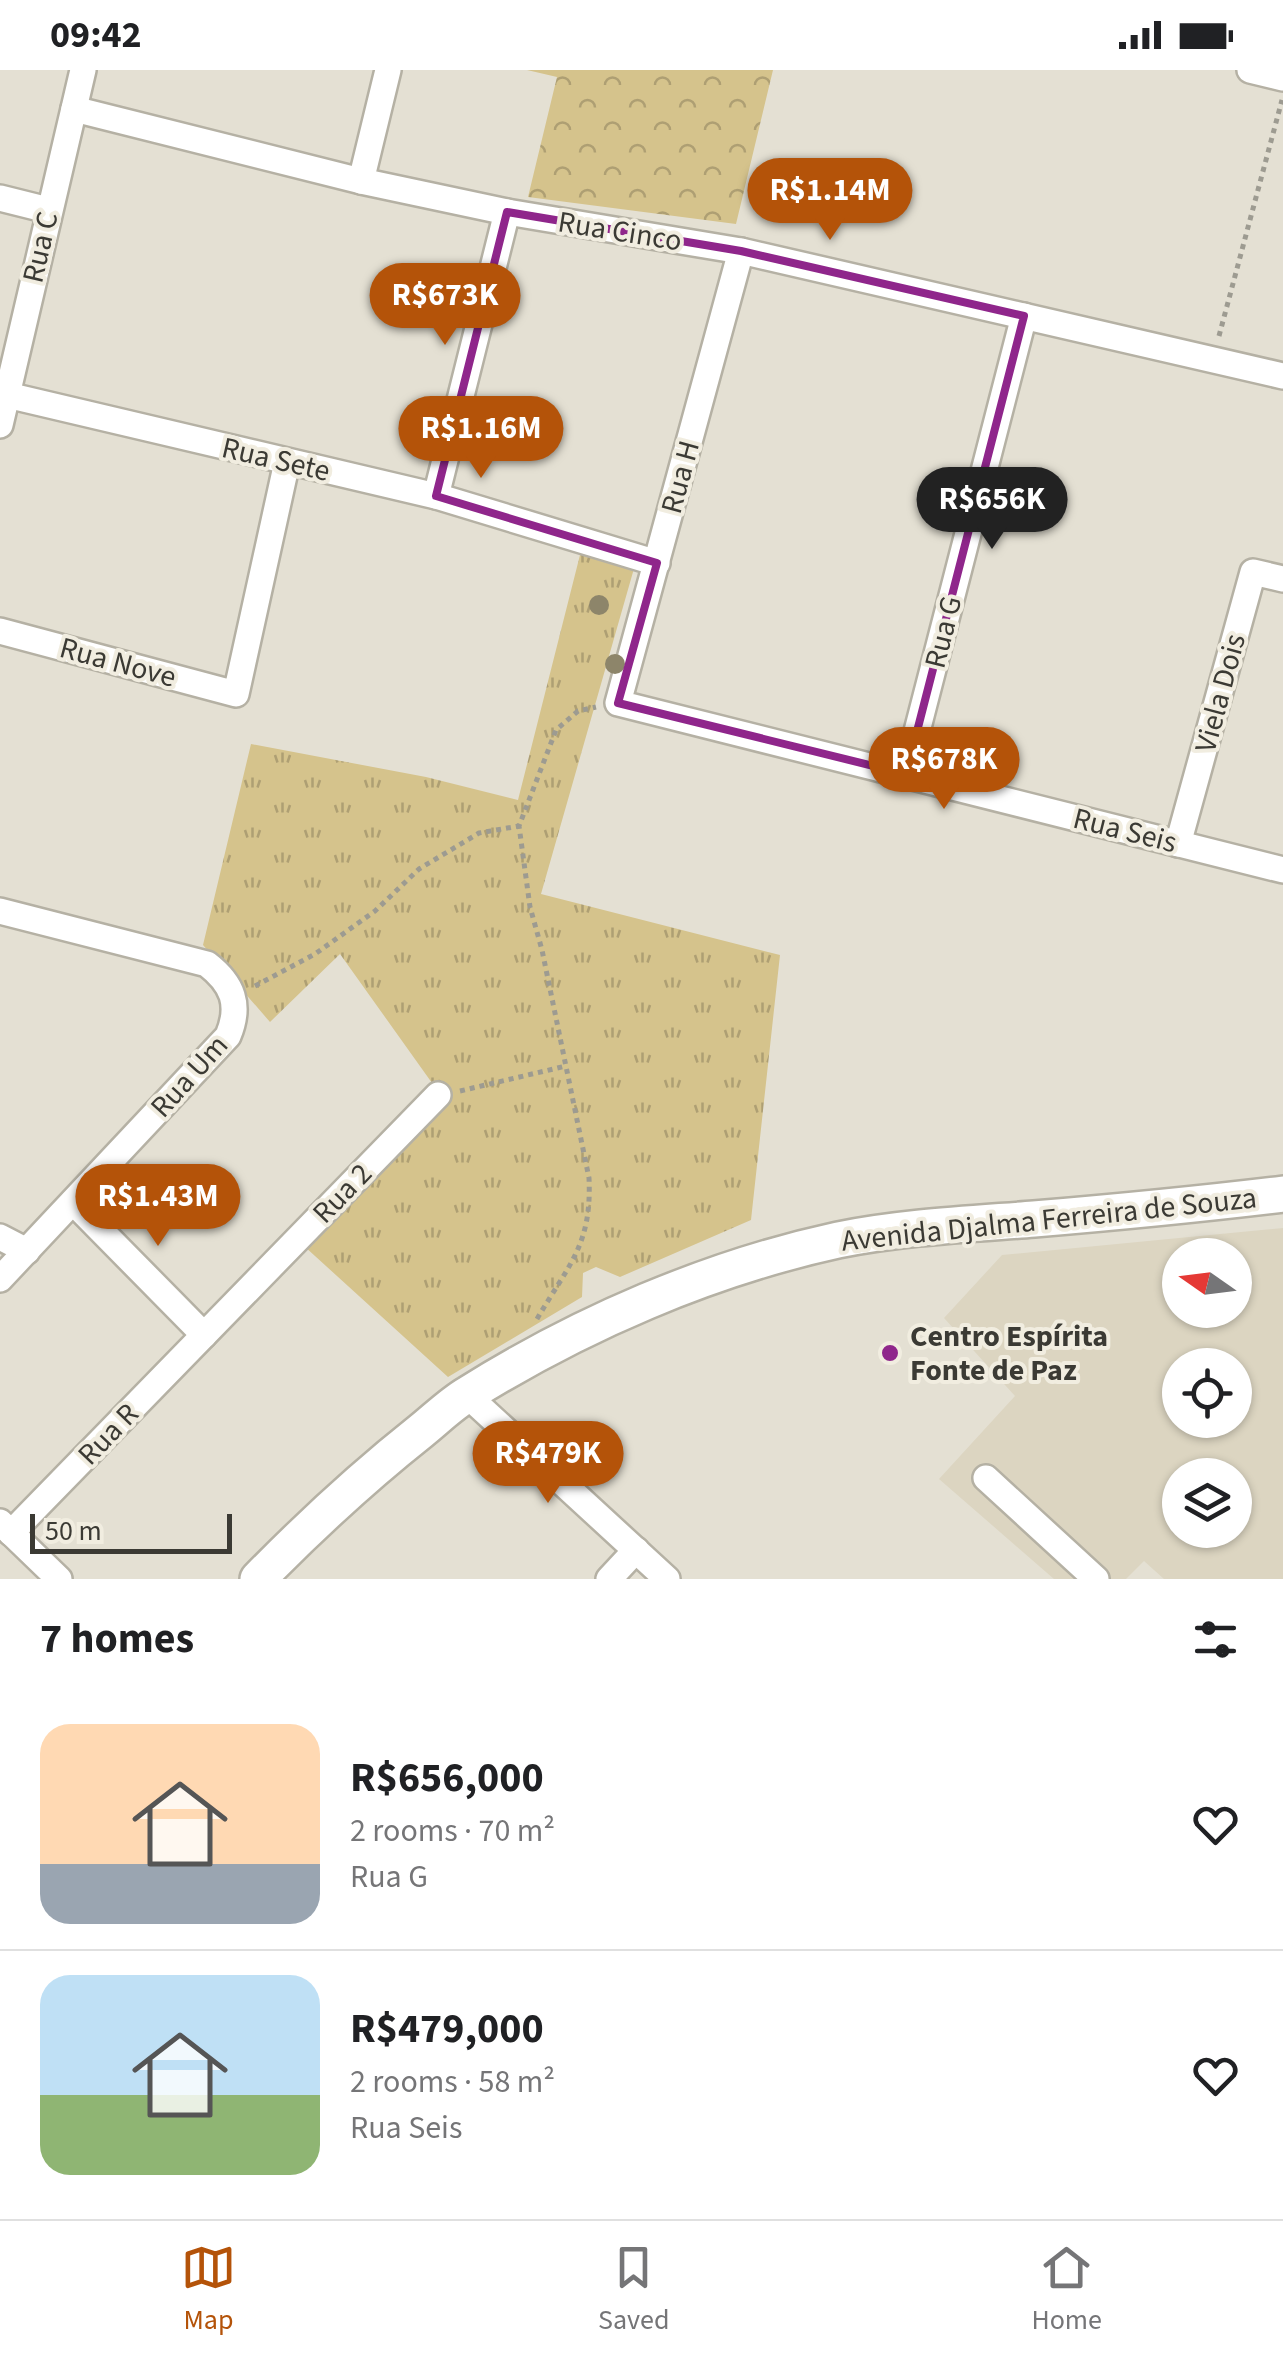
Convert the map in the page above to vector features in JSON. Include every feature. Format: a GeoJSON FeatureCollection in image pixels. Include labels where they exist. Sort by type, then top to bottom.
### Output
{"type":"FeatureCollection","features":[{"type":"Feature","properties":{"kind":"main road","name":"Avenida Djalma Ferreira de Souza"},"geometry":{"type":"LineString","coordinates":[[258,1579],[323,1515],[467,1394],[568,1339],[654,1299],[795,1251],[889,1232],[1283,1194]]}},
{"type":"Feature","properties":{"kind":"street","name":"Rua C"},"geometry":{"type":"LineString","coordinates":[[0,425],[82,70]]}},
{"type":"Feature","properties":{"kind":"street"},"geometry":{"type":"LineString","coordinates":[[361,181],[388,70]]}},
{"type":"Feature","properties":{"kind":"street"},"geometry":{"type":"LineString","coordinates":[[1250,70],[1283,78]]}},
{"type":"Feature","properties":{"kind":"street","name":"Rua Cinco"},"geometry":{"type":"LineString","coordinates":[[74,108],[361,181],[507,212],[741,250],[1283,376]]}},
{"type":"Feature","properties":{"kind":"street"},"geometry":{"type":"LineString","coordinates":[[0,198],[48,210]]}},
{"type":"Feature","properties":{"kind":"street"},"geometry":{"type":"LineString","coordinates":[[436,496],[507,212]]}},
{"type":"Feature","properties":{"kind":"street","name":"Rua H"},"geometry":{"type":"LineString","coordinates":[[618,703],[741,250]]}},
{"type":"Feature","properties":{"kind":"street","name":"Rua G"},"geometry":{"type":"LineString","coordinates":[[906,774],[1024,316]]}},
{"type":"Feature","properties":{"kind":"street","name":"Rua Sete"},"geometry":{"type":"LineString","coordinates":[[8,395],[436,496],[657,563]]}},
{"type":"Feature","properties":{"kind":"street","name":"Rua Nove"},"geometry":{"type":"LineString","coordinates":[[0,631],[236,694],[288,462]]}},
{"type":"Feature","properties":{"kind":"street","name":"Viela Dois"},"geometry":{"type":"LineString","coordinates":[[1178,844],[1253,572],[1283,578]]}},
{"type":"Feature","properties":{"kind":"street","name":"Rua Seis"},"geometry":{"type":"LineString","coordinates":[[618,703],[1283,870]]}},
{"type":"Feature","properties":{"kind":"street"},"geometry":{"type":"LineString","coordinates":[[0,911],[207,964],[224,978],[235,997]]}},
{"type":"Feature","properties":{"kind":"street","name":"Rua Um"},"geometry":{"type":"LineString","coordinates":[[0,1278],[228,1036],[235,1020],[235,997]]}},
{"type":"Feature","properties":{"kind":"street","name":"Rua 2"},"geometry":{"type":"LineString","coordinates":[[204,1335],[438,1095]]}},
{"type":"Feature","properties":{"kind":"street"},"geometry":{"type":"LineString","coordinates":[[73,1202],[204,1335]]}},
{"type":"Feature","properties":{"kind":"street"},"geometry":{"type":"LineString","coordinates":[[0,1237],[27,1251]]}},
{"type":"Feature","properties":{"kind":"street","name":"Rua R"},"geometry":{"type":"LineString","coordinates":[[58,1579],[6,1527],[204,1335]]}},
{"type":"Feature","properties":{"kind":"street"},"geometry":{"type":"LineString","coordinates":[[467,1394],[667,1579]]}},
{"type":"Feature","properties":{"kind":"street"},"geometry":{"type":"LineString","coordinates":[[986,1478],[1096,1579]]}},
{"type":"Feature","properties":{"kind":"street"},"geometry":{"type":"LineString","coordinates":[[609,1579],[636,1550]]}},
{"type":"Feature","properties":{"kind":"path"},"geometry":{"type":"LineString","coordinates":[[1213,358],[1283,95]]}},
{"type":"Feature","properties":{"kind":"path"},"geometry":{"type":"LineString","coordinates":[[530,1330],[578,1252],[590,1212],[589,1178],[530,907],[519,826],[556,730],[578,711],[618,703]]}},
{"type":"Feature","properties":{"kind":"path"},"geometry":{"type":"LineString","coordinates":[[235,997],[315,954],[376,911],[419,869],[479,833],[519,826]]}},
{"type":"Feature","properties":{"kind":"path"},"geometry":{"type":"LineString","coordinates":[[438,1095],[566,1066]]}},
{"type":"Feature","properties":{"kind":"highlighted area"},"geometry":{"type":"Polygon","coordinates":[[[507,212],[741,251],[1024,316],[906,774],[618,703],[657,563],[436,496],[507,212]]]}},
{"type":"Feature","properties":{"kind":"shaded area"},"geometry":{"type":"Polygon","coordinates":[[[1283,1228],[1283,1579],[1164,1579],[1144,1561],[1126,1579],[1054,1579],[939,1479],[1015,1396],[944,1318],[1002,1255],[1162,1240],[1162,1328],[1252,1328],[1252,1238],[1179,1238],[1283,1228]]]}},
{"type":"Feature","properties":{"kind":"green space"},"geometry":{"type":"Polygon","coordinates":[[[527,70],[773,70],[736,224],[528,197],[557,77],[527,70]]]}},
{"type":"Feature","properties":{"kind":"green space"},"geometry":{"type":"Polygon","coordinates":[[[581,551],[635,565],[541,894],[780,955],[751,1220],[620,1277],[596,1267],[583,1273],[582,1297],[448,1377],[304,1246],[442,1097],[340,954],[270,1022],[203,945],[251,744],[426,777],[518,800],[581,551]]]}},
{"type":"Feature","properties":{"kind":"place","name":"Centro Espírita Fonte de Paz"},"geometry":{"type":"Point","coordinates":[890,1353]}}]}
